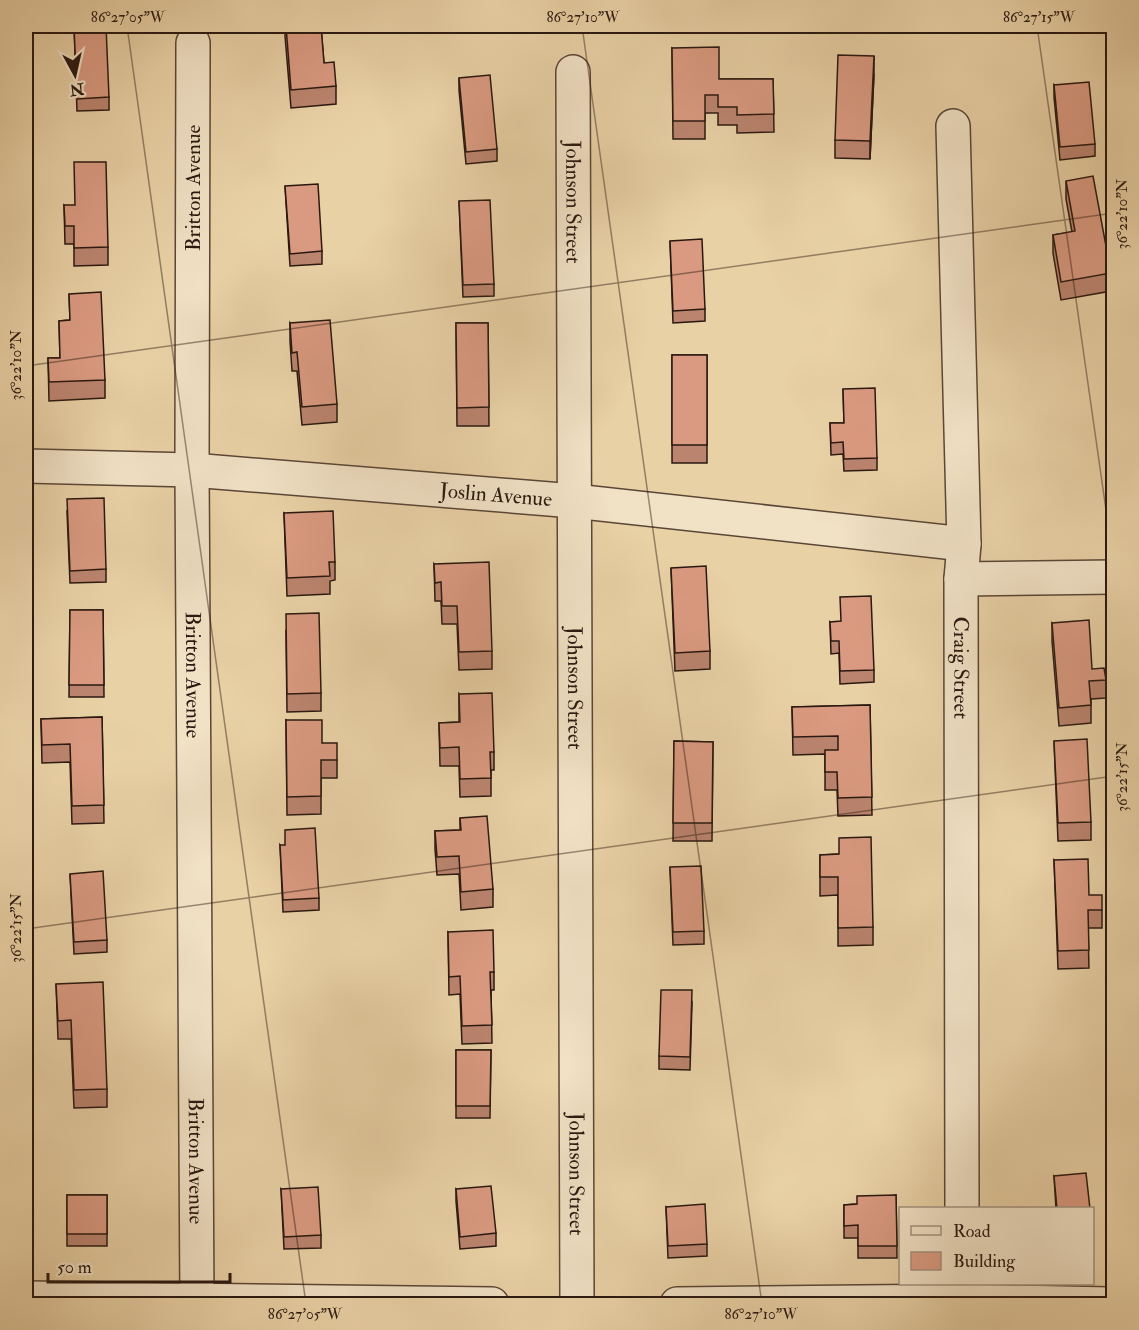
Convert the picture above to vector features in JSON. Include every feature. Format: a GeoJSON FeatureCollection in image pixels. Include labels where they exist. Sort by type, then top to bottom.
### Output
{"type":"FeatureCollection","features":[{"type":"Feature","properties":{"kind":"street","name":"Britton Avenue"},"geometry":{"type":"LineString","coordinates":[[193,44],[192,471],[197,1303]]}},
{"type":"Feature","properties":{"kind":"street","name":"Johnson Street"},"geometry":{"type":"LineString","coordinates":[[573,72],[577,1305]]}},
{"type":"Feature","properties":{"kind":"street","name":"Craig Street"},"geometry":{"type":"LineString","coordinates":[[953,126],[964,544],[961,579],[962,1207]]}},
{"type":"Feature","properties":{"kind":"street","name":"Joslin Avenue"},"geometry":{"type":"LineString","coordinates":[[26,466],[192,471],[574,501],[964,544]]}},
{"type":"Feature","properties":{"kind":"street"},"geometry":{"type":"LineString","coordinates":[[961,579],[1113,577]]}},
{"type":"Feature","properties":{"kind":"street"},"geometry":{"type":"LineString","coordinates":[[677,1305],[962,1296],[1109,1305]]}},
{"type":"Feature","properties":{"kind":"street"},"geometry":{"type":"LineString","coordinates":[[26,1298],[197,1303],[492,1305]]}},
{"type":"Feature","properties":{"kind":"building"},"geometry":{"type":"Polygon","coordinates":[[[74,26],[106,26],[109,97],[77,99],[74,26]]]}},
{"type":"Feature","properties":{"kind":"building"},"geometry":{"type":"Polygon","coordinates":[[[286,26],[321,26],[324,63],[334,62],[336,86],[291,90],[286,26]]]}},
{"type":"Feature","properties":{"kind":"building"},"geometry":{"type":"Polygon","coordinates":[[[719,47],[719,79],[773,79],[774,114],[737,115],[737,107],[718,107],[718,95],[705,95],[705,121],[673,121],[672,48],[719,47]]]}},
{"type":"Feature","properties":{"kind":"building"},"geometry":{"type":"Polygon","coordinates":[[[838,55],[874,56],[870,141],[835,140],[838,55]]]}},
{"type":"Feature","properties":{"kind":"building"},"geometry":{"type":"Polygon","coordinates":[[[490,75],[497,149],[466,152],[459,78],[490,75]]]}},
{"type":"Feature","properties":{"kind":"building"},"geometry":{"type":"Polygon","coordinates":[[[1089,82],[1095,144],[1060,147],[1054,85],[1089,82]]]}},
{"type":"Feature","properties":{"kind":"building"},"geometry":{"type":"Polygon","coordinates":[[[74,162],[106,162],[108,247],[74,248],[74,226],[65,226],[64,205],[75,205],[74,162]]]}},
{"type":"Feature","properties":{"kind":"building"},"geometry":{"type":"Polygon","coordinates":[[[1093,176],[1111,273],[1061,282],[1053,235],[1075,231],[1066,181],[1093,176]]]}},
{"type":"Feature","properties":{"kind":"building"},"geometry":{"type":"Polygon","coordinates":[[[318,184],[322,251],[290,254],[285,186],[318,184]]]}},
{"type":"Feature","properties":{"kind":"building"},"geometry":{"type":"Polygon","coordinates":[[[490,200],[494,284],[463,285],[459,201],[490,200]]]}},
{"type":"Feature","properties":{"kind":"building"},"geometry":{"type":"Polygon","coordinates":[[[702,239],[705,309],[673,311],[670,241],[702,239]]]}},
{"type":"Feature","properties":{"kind":"building"},"geometry":{"type":"Polygon","coordinates":[[[101,292],[105,380],[49,382],[48,358],[60,358],[59,321],[70,320],[69,294],[101,292]]]}},
{"type":"Feature","properties":{"kind":"building"},"geometry":{"type":"Polygon","coordinates":[[[330,320],[337,404],[302,407],[297,352],[292,353],[290,323],[330,320]]]}},
{"type":"Feature","properties":{"kind":"building"},"geometry":{"type":"Polygon","coordinates":[[[456,323],[488,323],[489,407],[457,408],[456,323]]]}},
{"type":"Feature","properties":{"kind":"building"},"geometry":{"type":"Polygon","coordinates":[[[672,355],[707,355],[707,445],[672,445],[672,355]]]}},
{"type":"Feature","properties":{"kind":"building"},"geometry":{"type":"Polygon","coordinates":[[[875,388],[877,458],[844,459],[843,442],[831,443],[830,423],[844,423],[843,389],[875,388]]]}},
{"type":"Feature","properties":{"kind":"building"},"geometry":{"type":"Polygon","coordinates":[[[104,498],[106,569],[70,571],[67,499],[104,498]]]}},
{"type":"Feature","properties":{"kind":"building"},"geometry":{"type":"Polygon","coordinates":[[[333,511],[335,562],[329,562],[330,576],[287,578],[284,513],[333,511]]]}},
{"type":"Feature","properties":{"kind":"building"},"geometry":{"type":"Polygon","coordinates":[[[489,562],[492,651],[459,652],[457,606],[442,606],[441,582],[435,583],[434,564],[489,562]]]}},
{"type":"Feature","properties":{"kind":"building"},"geometry":{"type":"Polygon","coordinates":[[[706,566],[710,651],[675,653],[671,568],[706,566]]]}},
{"type":"Feature","properties":{"kind":"building"},"geometry":{"type":"Polygon","coordinates":[[[871,596],[874,670],[840,671],[839,641],[831,641],[830,622],[841,621],[840,597],[871,596]]]}},
{"type":"Feature","properties":{"kind":"building"},"geometry":{"type":"Polygon","coordinates":[[[70,610],[103,610],[104,685],[69,685],[70,610]]]}},
{"type":"Feature","properties":{"kind":"building"},"geometry":{"type":"Polygon","coordinates":[[[319,613],[321,693],[287,694],[286,614],[319,613]]]}},
{"type":"Feature","properties":{"kind":"building"},"geometry":{"type":"Polygon","coordinates":[[[1089,620],[1092,669],[1104,668],[1106,680],[1089,681],[1091,705],[1059,708],[1052,623],[1089,620]]]}},
{"type":"Feature","properties":{"kind":"building"},"geometry":{"type":"Polygon","coordinates":[[[492,693],[494,752],[490,752],[491,778],[460,779],[459,747],[440,748],[439,723],[460,722],[459,694],[492,693]]]}},
{"type":"Feature","properties":{"kind":"building"},"geometry":{"type":"Polygon","coordinates":[[[870,705],[872,797],[838,798],[837,772],[825,772],[825,750],[838,750],[838,736],[793,737],[792,707],[870,705]]]}},
{"type":"Feature","properties":{"kind":"building"},"geometry":{"type":"Polygon","coordinates":[[[102,717],[104,805],[72,806],[70,744],[42,745],[41,719],[102,717]]]}},
{"type":"Feature","properties":{"kind":"building"},"geometry":{"type":"Polygon","coordinates":[[[286,720],[322,720],[322,743],[337,743],[337,760],[321,760],[321,796],[287,797],[286,720]]]}},
{"type":"Feature","properties":{"kind":"building"},"geometry":{"type":"Polygon","coordinates":[[[1087,739],[1091,822],[1058,823],[1054,741],[1087,739]]]}},
{"type":"Feature","properties":{"kind":"building"},"geometry":{"type":"Polygon","coordinates":[[[674,741],[713,742],[712,823],[673,823],[674,741]]]}},
{"type":"Feature","properties":{"kind":"building"},"geometry":{"type":"Polygon","coordinates":[[[487,816],[493,889],[461,892],[459,856],[437,857],[435,831],[461,830],[460,818],[487,816]]]}},
{"type":"Feature","properties":{"kind":"building"},"geometry":{"type":"Polygon","coordinates":[[[315,828],[319,898],[283,900],[280,845],[285,845],[285,830],[315,828]]]}},
{"type":"Feature","properties":{"kind":"building"},"geometry":{"type":"Polygon","coordinates":[[[871,837],[873,927],[838,928],[838,877],[820,877],[820,855],[839,854],[839,838],[871,837]]]}},
{"type":"Feature","properties":{"kind":"building"},"geometry":{"type":"Polygon","coordinates":[[[1088,859],[1089,895],[1102,895],[1102,910],[1088,910],[1089,950],[1058,951],[1054,860],[1088,859]]]}},
{"type":"Feature","properties":{"kind":"building"},"geometry":{"type":"Polygon","coordinates":[[[701,866],[704,931],[673,932],[670,867],[701,866]]]}},
{"type":"Feature","properties":{"kind":"building"},"geometry":{"type":"Polygon","coordinates":[[[103,871],[107,940],[74,942],[70,874],[103,871]]]}},
{"type":"Feature","properties":{"kind":"building"},"geometry":{"type":"Polygon","coordinates":[[[493,930],[494,972],[490,972],[492,1025],[462,1026],[460,976],[449,977],[448,932],[493,930]]]}},
{"type":"Feature","properties":{"kind":"building"},"geometry":{"type":"Polygon","coordinates":[[[103,982],[107,1089],[74,1090],[71,1020],[58,1021],[56,984],[103,982]]]}},
{"type":"Feature","properties":{"kind":"building"},"geometry":{"type":"Polygon","coordinates":[[[661,990],[692,990],[690,1057],[659,1056],[661,990]]]}},
{"type":"Feature","properties":{"kind":"building"},"geometry":{"type":"Polygon","coordinates":[[[456,1050],[491,1050],[490,1106],[456,1106],[456,1050]]]}},
{"type":"Feature","properties":{"kind":"building"},"geometry":{"type":"Polygon","coordinates":[[[1086,1173],[1090,1207],[1057,1207],[1054,1176],[1086,1173]]]}},
{"type":"Feature","properties":{"kind":"building"},"geometry":{"type":"Polygon","coordinates":[[[491,1186],[496,1233],[460,1237],[456,1189],[491,1186]]]}},
{"type":"Feature","properties":{"kind":"building"},"geometry":{"type":"Polygon","coordinates":[[[318,1187],[321,1235],[284,1237],[281,1189],[318,1187]]]}},
{"type":"Feature","properties":{"kind":"building"},"geometry":{"type":"Polygon","coordinates":[[[67,1195],[107,1195],[107,1234],[67,1234],[67,1195]]]}},
{"type":"Feature","properties":{"kind":"building"},"geometry":{"type":"Polygon","coordinates":[[[896,1195],[897,1246],[858,1246],[858,1225],[844,1226],[844,1205],[857,1204],[857,1196],[896,1195]]]}},
{"type":"Feature","properties":{"kind":"building"},"geometry":{"type":"Polygon","coordinates":[[[705,1204],[707,1244],[668,1246],[666,1207],[705,1204]]]}}]}
